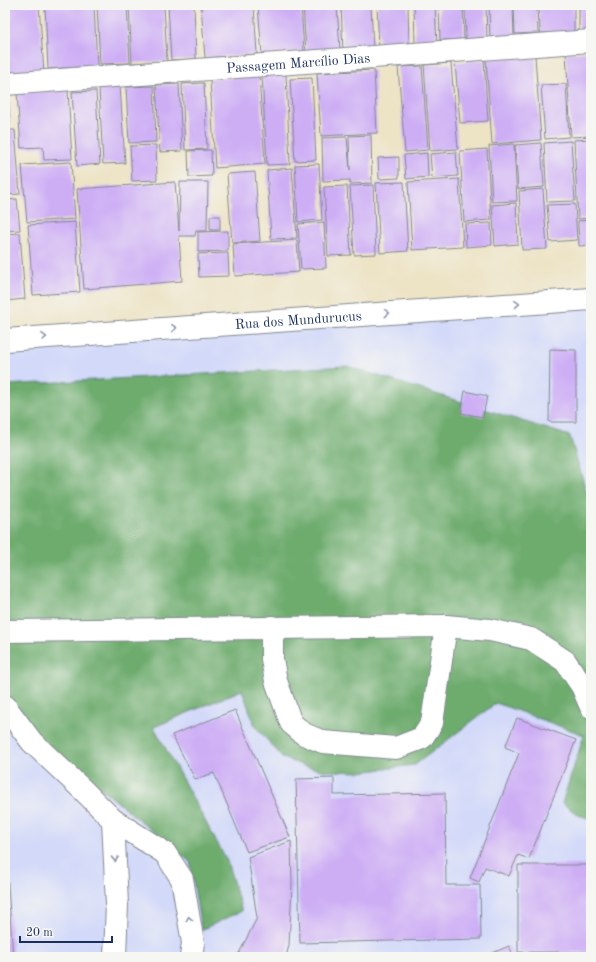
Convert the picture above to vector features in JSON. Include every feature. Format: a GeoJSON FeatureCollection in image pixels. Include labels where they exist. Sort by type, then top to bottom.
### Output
{"type":"FeatureCollection","features":[{"type":"Feature","properties":{"kind":"street","name":"Passagem Marcílio Dias"},"geometry":{"type":"LineString","coordinates":[[5,84],[591,41]]}},
{"type":"Feature","properties":{"kind":"street","name":"Rua dos Mundurucus"},"geometry":{"type":"LineString","coordinates":[[5,340],[591,299]]}},
{"type":"Feature","properties":{"kind":"street"},"geometry":{"type":"LineString","coordinates":[[272,627],[272,659],[276,681],[292,723],[304,734],[323,742],[396,748],[422,738],[432,723],[446,626]]}},
{"type":"Feature","properties":{"kind":"street"},"geometry":{"type":"LineString","coordinates":[[5,630],[446,626],[490,630],[531,640],[565,661],[582,686],[591,707]]}},
{"type":"Feature","properties":{"kind":"street"},"geometry":{"type":"LineString","coordinates":[[5,706],[32,742],[113,820],[165,853],[182,879],[193,943],[191,957]]}},
{"type":"Feature","properties":{"kind":"street"},"geometry":{"type":"LineString","coordinates":[[113,820],[117,904],[115,957]]}},
{"type":"Feature","properties":{"kind":"shaded area"},"geometry":{"type":"Polygon","coordinates":[[[591,299],[591,957],[5,957],[5,340],[591,299]]]}},
{"type":"Feature","properties":{"kind":"green space"},"geometry":{"type":"Polygon","coordinates":[[[347,366],[570,436],[591,507],[591,819],[578,815],[562,803],[584,735],[496,703],[415,765],[360,772],[326,771],[304,766],[283,758],[255,726],[242,690],[154,727],[227,861],[242,911],[201,930],[190,862],[5,709],[5,385],[347,366]]]}},
{"type":"Feature","properties":{"kind":"building"},"geometry":{"type":"Polygon","coordinates":[[[5,5],[39,5],[44,72],[5,75],[5,5]]]}},
{"type":"Feature","properties":{"kind":"building"},"geometry":{"type":"Polygon","coordinates":[[[45,5],[94,5],[97,66],[48,69],[45,5]]]}},
{"type":"Feature","properties":{"kind":"building"},"geometry":{"type":"Polygon","coordinates":[[[97,5],[127,5],[130,63],[100,64],[97,5]]]}},
{"type":"Feature","properties":{"kind":"building"},"geometry":{"type":"Polygon","coordinates":[[[129,5],[164,5],[167,61],[132,63],[129,5]]]}},
{"type":"Feature","properties":{"kind":"building"},"geometry":{"type":"Polygon","coordinates":[[[168,5],[194,5],[196,59],[171,60],[168,5]]]}},
{"type":"Feature","properties":{"kind":"building"},"geometry":{"type":"Polygon","coordinates":[[[201,5],[254,5],[257,54],[205,58],[201,5]]]}},
{"type":"Feature","properties":{"kind":"building"},"geometry":{"type":"Polygon","coordinates":[[[258,5],[301,5],[304,52],[262,55],[258,5]]]}},
{"type":"Feature","properties":{"kind":"building"},"geometry":{"type":"Polygon","coordinates":[[[303,5],[337,5],[340,50],[306,52],[303,5]]]}},
{"type":"Feature","properties":{"kind":"building"},"geometry":{"type":"Polygon","coordinates":[[[341,5],[371,5],[373,50],[343,51],[341,5]]]}},
{"type":"Feature","properties":{"kind":"building"},"geometry":{"type":"Polygon","coordinates":[[[377,5],[408,5],[409,47],[379,48],[377,5]]]}},
{"type":"Feature","properties":{"kind":"building"},"geometry":{"type":"Polygon","coordinates":[[[414,5],[435,5],[437,45],[415,46],[414,5]]]}},
{"type":"Feature","properties":{"kind":"building"},"geometry":{"type":"Polygon","coordinates":[[[439,5],[463,5],[464,39],[440,40],[439,5]]]}},
{"type":"Feature","properties":{"kind":"building"},"geometry":{"type":"Polygon","coordinates":[[[465,5],[486,5],[487,39],[466,40],[465,5]]]}},
{"type":"Feature","properties":{"kind":"building"},"geometry":{"type":"Polygon","coordinates":[[[489,5],[513,5],[514,39],[490,40],[489,5]]]}},
{"type":"Feature","properties":{"kind":"building"},"geometry":{"type":"Polygon","coordinates":[[[514,5],[537,5],[538,33],[515,34],[514,5]]]}},
{"type":"Feature","properties":{"kind":"building"},"geometry":{"type":"Polygon","coordinates":[[[539,5],[574,5],[574,32],[540,33],[539,5]]]}},
{"type":"Feature","properties":{"kind":"building"},"geometry":{"type":"Polygon","coordinates":[[[579,5],[591,5],[591,31],[579,31],[579,5]]]}},
{"type":"Feature","properties":{"kind":"building"},"geometry":{"type":"Polygon","coordinates":[[[591,52],[591,136],[571,137],[566,53],[591,52]]]}},
{"type":"Feature","properties":{"kind":"building"},"geometry":{"type":"Polygon","coordinates":[[[535,56],[541,140],[492,144],[486,59],[535,56]]]}},
{"type":"Feature","properties":{"kind":"building"},"geometry":{"type":"Polygon","coordinates":[[[484,60],[488,121],[460,123],[455,62],[484,60]]]}},
{"type":"Feature","properties":{"kind":"building"},"geometry":{"type":"Polygon","coordinates":[[[451,63],[458,149],[430,151],[424,65],[451,63]]]}},
{"type":"Feature","properties":{"kind":"building"},"geometry":{"type":"Polygon","coordinates":[[[422,66],[428,150],[405,152],[398,67],[422,66]]]}},
{"type":"Feature","properties":{"kind":"building"},"geometry":{"type":"Polygon","coordinates":[[[374,70],[377,133],[321,136],[317,73],[374,70]]]}},
{"type":"Feature","properties":{"kind":"building"},"geometry":{"type":"Polygon","coordinates":[[[286,74],[290,164],[267,165],[262,76],[286,74]]]}},
{"type":"Feature","properties":{"kind":"building"},"geometry":{"type":"Polygon","coordinates":[[[259,76],[265,164],[215,168],[210,79],[259,76]]]}},
{"type":"Feature","properties":{"kind":"building"},"geometry":{"type":"Polygon","coordinates":[[[312,78],[316,160],[295,161],[290,79],[312,78]]]}},
{"type":"Feature","properties":{"kind":"building"},"geometry":{"type":"Polygon","coordinates":[[[204,83],[207,149],[185,150],[182,84],[204,83]]]}},
{"type":"Feature","properties":{"kind":"building"},"geometry":{"type":"Polygon","coordinates":[[[179,84],[182,151],[160,152],[156,85],[179,84]]]}},
{"type":"Feature","properties":{"kind":"building"},"geometry":{"type":"Polygon","coordinates":[[[566,84],[569,137],[545,139],[541,85],[566,84]]]}},
{"type":"Feature","properties":{"kind":"building"},"geometry":{"type":"Polygon","coordinates":[[[120,86],[125,163],[103,164],[99,88],[120,86]]]}},
{"type":"Feature","properties":{"kind":"building"},"geometry":{"type":"Polygon","coordinates":[[[154,86],[156,142],[129,143],[126,87],[154,86]]]}},
{"type":"Feature","properties":{"kind":"building"},"geometry":{"type":"Polygon","coordinates":[[[68,90],[72,159],[44,160],[43,147],[21,148],[17,93],[68,90]]]}},
{"type":"Feature","properties":{"kind":"building"},"geometry":{"type":"Polygon","coordinates":[[[96,91],[100,164],[77,166],[72,92],[96,91]]]}},
{"type":"Feature","properties":{"kind":"building"},"geometry":{"type":"Polygon","coordinates":[[[8,92],[10,123],[5,123],[5,93],[8,92]]]}},
{"type":"Feature","properties":{"kind":"building"},"geometry":{"type":"Polygon","coordinates":[[[5,130],[15,130],[20,194],[5,195],[5,130]]]}},
{"type":"Feature","properties":{"kind":"building"},"geometry":{"type":"Polygon","coordinates":[[[371,135],[372,183],[350,184],[350,180],[323,181],[322,138],[347,137],[350,170],[349,136],[371,135]]]}},
{"type":"Feature","properties":{"kind":"building"},"geometry":{"type":"Polygon","coordinates":[[[591,139],[591,218],[578,219],[574,140],[591,139]]]}},
{"type":"Feature","properties":{"kind":"building"},"geometry":{"type":"Polygon","coordinates":[[[571,141],[575,201],[547,202],[544,143],[571,141]]]}},
{"type":"Feature","properties":{"kind":"building"},"geometry":{"type":"Polygon","coordinates":[[[541,143],[544,187],[518,189],[515,145],[541,143]]]}},
{"type":"Feature","properties":{"kind":"building"},"geometry":{"type":"Polygon","coordinates":[[[514,144],[517,201],[492,202],[489,146],[514,144]]]}},
{"type":"Feature","properties":{"kind":"building"},"geometry":{"type":"Polygon","coordinates":[[[156,145],[157,180],[132,181],[130,146],[156,145]]]}},
{"type":"Feature","properties":{"kind":"building"},"geometry":{"type":"Polygon","coordinates":[[[487,149],[491,220],[464,222],[460,151],[487,149]]]}},
{"type":"Feature","properties":{"kind":"building"},"geometry":{"type":"Polygon","coordinates":[[[211,150],[212,176],[189,177],[188,151],[211,150]]]}},
{"type":"Feature","properties":{"kind":"building"},"geometry":{"type":"Polygon","coordinates":[[[456,152],[458,176],[432,178],[430,154],[456,152]]]}},
{"type":"Feature","properties":{"kind":"building"},"geometry":{"type":"Polygon","coordinates":[[[427,153],[428,177],[406,179],[404,155],[427,153]]]}},
{"type":"Feature","properties":{"kind":"building"},"geometry":{"type":"Polygon","coordinates":[[[399,157],[399,178],[379,179],[378,158],[399,157]]]}},
{"type":"Feature","properties":{"kind":"building"},"geometry":{"type":"Polygon","coordinates":[[[71,162],[75,219],[27,222],[22,165],[71,162]]]}},
{"type":"Feature","properties":{"kind":"building"},"geometry":{"type":"Polygon","coordinates":[[[319,164],[322,220],[298,222],[295,165],[319,164]]]}},
{"type":"Feature","properties":{"kind":"building"},"geometry":{"type":"Polygon","coordinates":[[[292,168],[297,238],[271,239],[267,170],[292,168]]]}},
{"type":"Feature","properties":{"kind":"building"},"geometry":{"type":"Polygon","coordinates":[[[255,172],[260,241],[232,243],[227,174],[255,172]]]}},
{"type":"Feature","properties":{"kind":"building"},"geometry":{"type":"Polygon","coordinates":[[[459,179],[463,247],[412,250],[408,182],[459,179]]]}},
{"type":"Feature","properties":{"kind":"building"},"geometry":{"type":"Polygon","coordinates":[[[175,182],[179,231],[180,182],[208,182],[207,231],[196,231],[195,236],[179,236],[182,281],[84,289],[77,189],[175,182]]]}},
{"type":"Feature","properties":{"kind":"building"},"geometry":{"type":"Polygon","coordinates":[[[404,182],[408,251],[380,253],[376,183],[404,182]]]}},
{"type":"Feature","properties":{"kind":"building"},"geometry":{"type":"Polygon","coordinates":[[[373,185],[376,254],[354,255],[350,186],[373,185]]]}},
{"type":"Feature","properties":{"kind":"building"},"geometry":{"type":"Polygon","coordinates":[[[347,186],[351,255],[328,256],[324,187],[347,186]]]}},
{"type":"Feature","properties":{"kind":"building"},"geometry":{"type":"Polygon","coordinates":[[[543,189],[547,249],[522,250],[519,191],[543,189]]]}},
{"type":"Feature","properties":{"kind":"building"},"geometry":{"type":"Polygon","coordinates":[[[17,199],[20,230],[5,231],[5,200],[17,199]]]}},
{"type":"Feature","properties":{"kind":"building"},"geometry":{"type":"Polygon","coordinates":[[[516,203],[518,244],[495,246],[492,205],[516,203]]]}},
{"type":"Feature","properties":{"kind":"building"},"geometry":{"type":"Polygon","coordinates":[[[575,204],[577,240],[550,242],[547,205],[575,204]]]}},
{"type":"Feature","properties":{"kind":"building"},"geometry":{"type":"Polygon","coordinates":[[[210,216],[220,216],[220,230],[210,230],[210,216]]]}},
{"type":"Feature","properties":{"kind":"building"},"geometry":{"type":"Polygon","coordinates":[[[591,220],[591,245],[579,246],[578,221],[591,220]]]}},
{"type":"Feature","properties":{"kind":"building"},"geometry":{"type":"Polygon","coordinates":[[[75,222],[80,292],[33,295],[28,225],[75,222]]]}},
{"type":"Feature","properties":{"kind":"building"},"geometry":{"type":"Polygon","coordinates":[[[324,222],[326,268],[301,269],[298,224],[324,222]]]}},
{"type":"Feature","properties":{"kind":"building"},"geometry":{"type":"Polygon","coordinates":[[[491,223],[492,245],[466,247],[465,224],[491,223]]]}},
{"type":"Feature","properties":{"kind":"building"},"geometry":{"type":"Polygon","coordinates":[[[228,231],[228,251],[198,252],[198,232],[228,231]]]}},
{"type":"Feature","properties":{"kind":"building"},"geometry":{"type":"Polygon","coordinates":[[[20,233],[25,299],[5,301],[5,234],[20,233]]]}},
{"type":"Feature","properties":{"kind":"building"},"geometry":{"type":"Polygon","coordinates":[[[297,240],[299,272],[235,276],[233,244],[297,240]]]}},
{"type":"Feature","properties":{"kind":"building"},"geometry":{"type":"Polygon","coordinates":[[[228,253],[229,276],[199,277],[198,254],[228,253]]]}},
{"type":"Feature","properties":{"kind":"building"},"geometry":{"type":"Polygon","coordinates":[[[550,349],[576,350],[576,422],[549,422],[550,349]]]}},
{"type":"Feature","properties":{"kind":"building"},"geometry":{"type":"Polygon","coordinates":[[[465,391],[487,396],[483,417],[461,413],[465,391]]]}},
{"type":"Feature","properties":{"kind":"building"},"geometry":{"type":"Polygon","coordinates":[[[235,710],[290,837],[247,852],[214,773],[195,779],[172,735],[235,710]]]}},
{"type":"Feature","properties":{"kind":"building"},"geometry":{"type":"Polygon","coordinates":[[[517,718],[576,740],[529,859],[518,855],[509,876],[485,867],[479,882],[470,878],[519,753],[505,747],[517,718]]]}},
{"type":"Feature","properties":{"kind":"building"},"geometry":{"type":"Polygon","coordinates":[[[334,778],[334,795],[445,793],[446,885],[480,885],[481,939],[300,943],[296,779],[334,778]]]}},
{"type":"Feature","properties":{"kind":"building"},"geometry":{"type":"Polygon","coordinates":[[[291,841],[292,885],[289,945],[286,957],[237,957],[257,918],[248,857],[291,841]]]}},
{"type":"Feature","properties":{"kind":"building"},"geometry":{"type":"Polygon","coordinates":[[[6,857],[13,957],[5,957],[6,857]]]}},
{"type":"Feature","properties":{"kind":"building"},"geometry":{"type":"Polygon","coordinates":[[[518,865],[591,865],[591,952],[518,952],[518,865]]]}},
{"type":"Feature","properties":{"kind":"building"},"geometry":{"type":"Polygon","coordinates":[[[509,946],[514,957],[483,957],[509,946]]]}}]}
